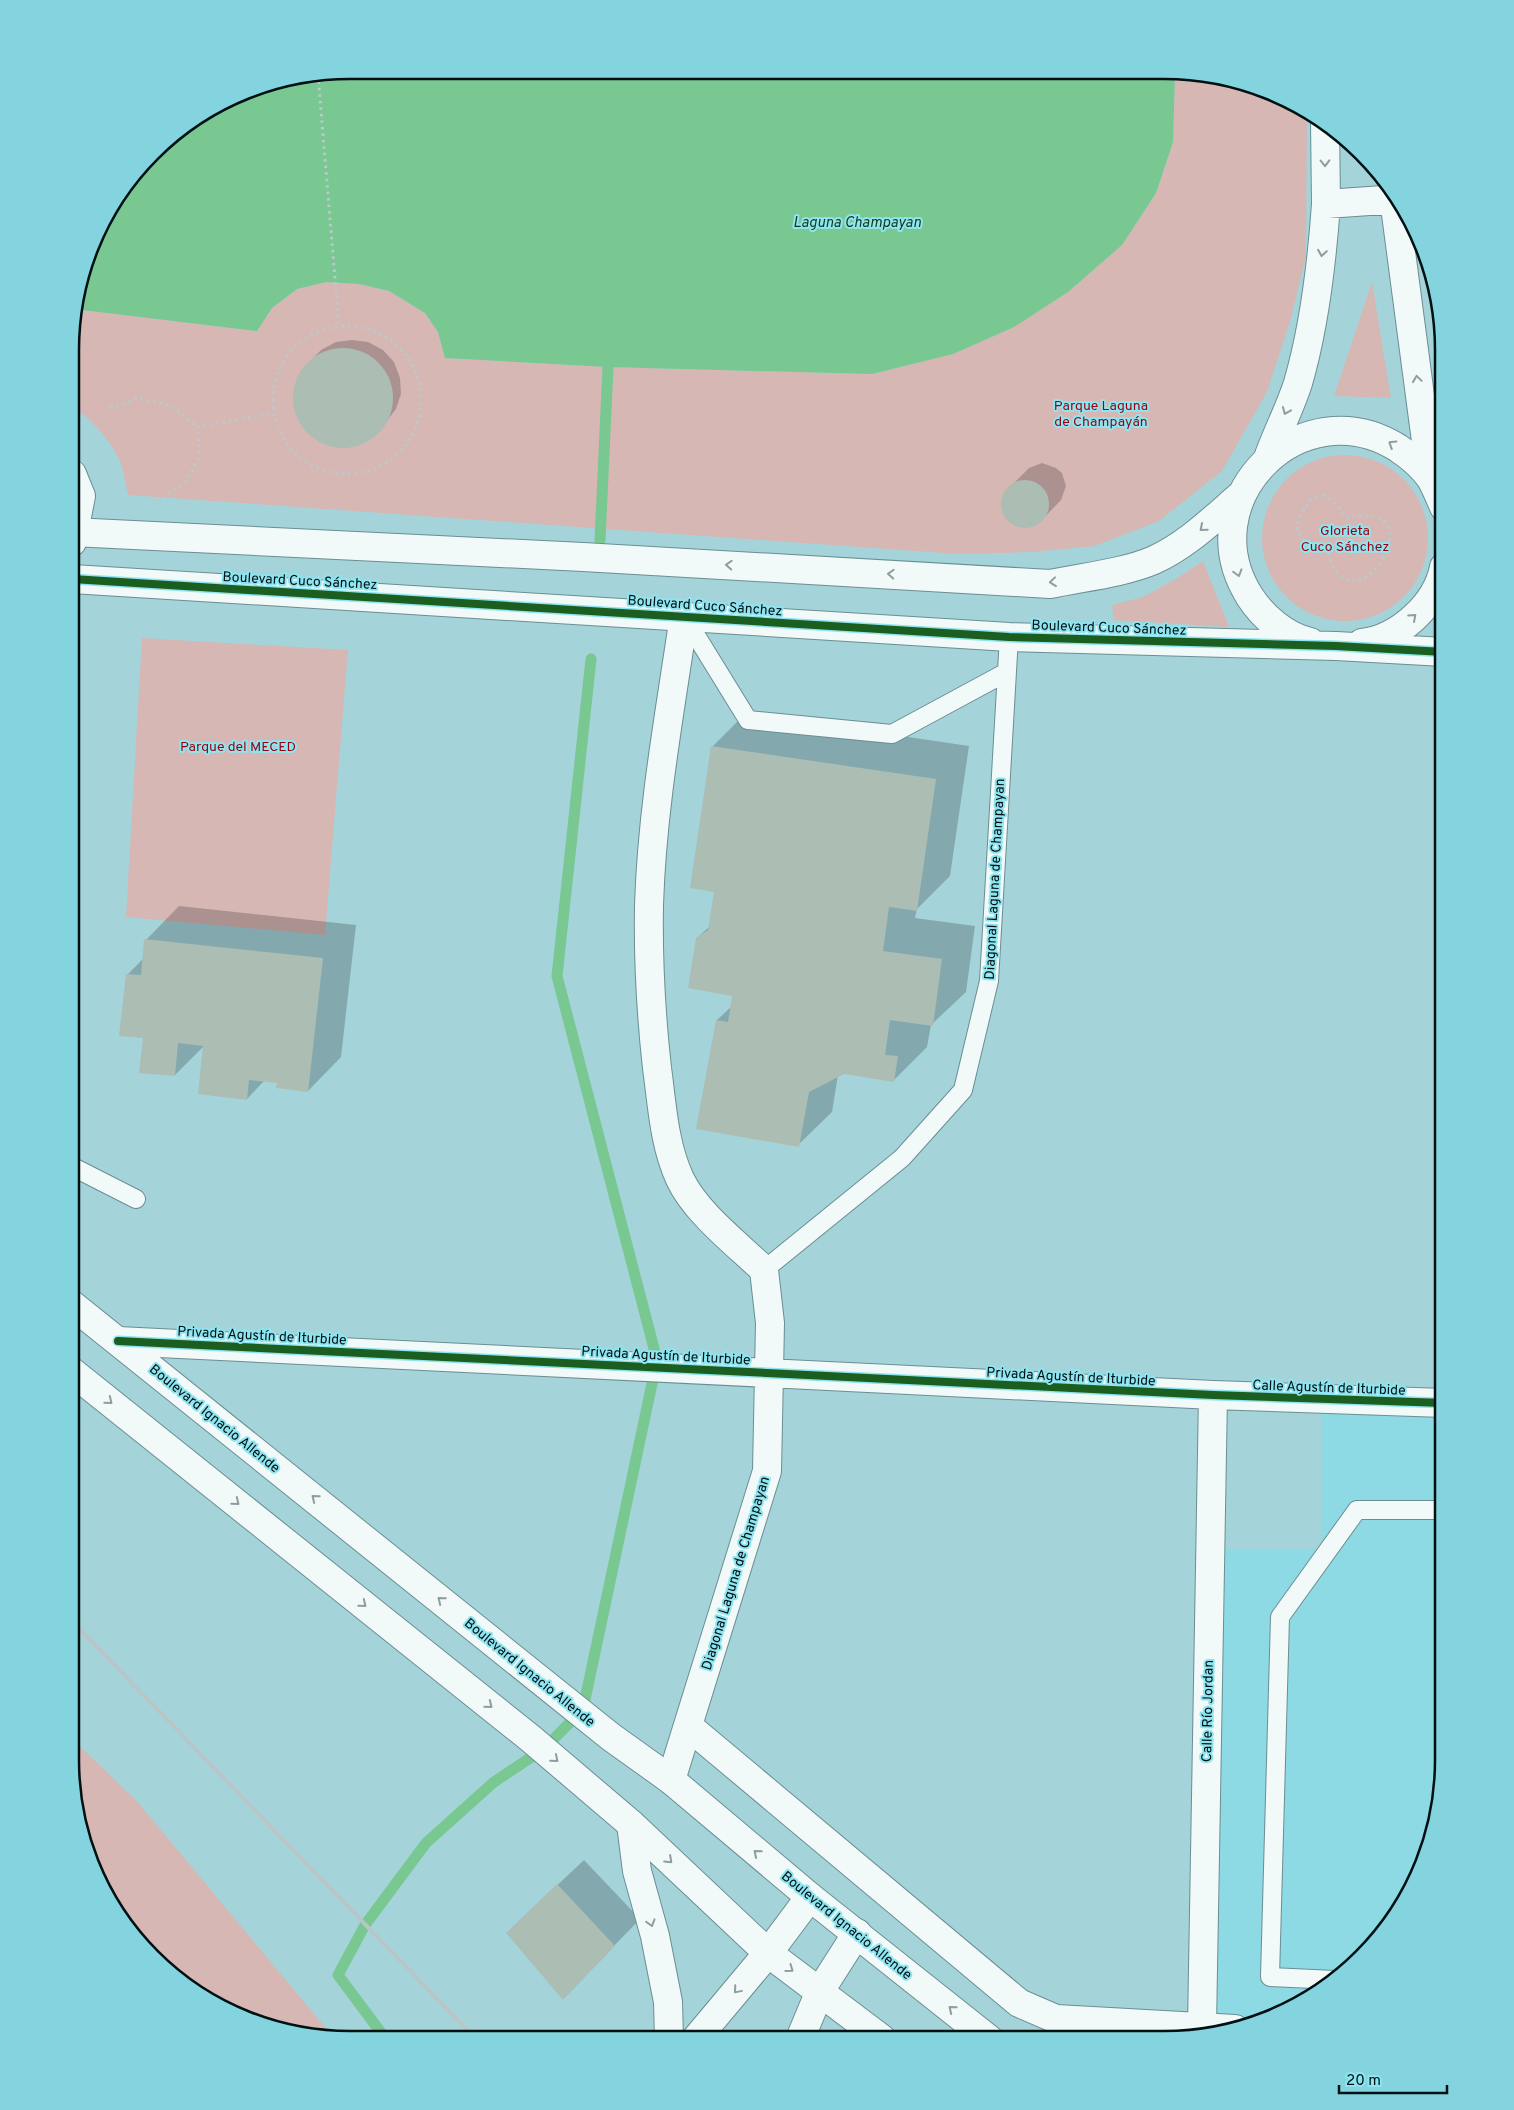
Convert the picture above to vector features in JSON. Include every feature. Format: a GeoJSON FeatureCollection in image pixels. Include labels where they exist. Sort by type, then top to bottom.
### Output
{"type":"FeatureCollection","features":[{"type":"Feature","properties":{"kind":"main road"},"geometry":{"type":"LineString","coordinates":[[1268,458],[1297,383],[1310,326],[1323,245],[1326,204],[1325,132]]}},
{"type":"Feature","properties":{"kind":"main road"},"geometry":{"type":"LineString","coordinates":[[1326,204],[1389,198]]}},
{"type":"Feature","properties":{"kind":"main road"},"geometry":{"type":"LineString","coordinates":[[1397,210],[1431,479]]}},
{"type":"Feature","properties":{"kind":"main road"},"geometry":{"type":"LineString","coordinates":[[79,532],[593,557],[1050,584],[1115,571],[1154,560],[1190,540],[1240,496],[1253,475],[1268,458],[1294,441],[1324,432],[1354,432],[1384,440],[1410,456],[1431,479],[1435,488]]}},
{"type":"Feature","properties":{"kind":"main road"},"geometry":{"type":"LineString","coordinates":[[79,491],[81,496],[79,504]]}},
{"type":"Feature","properties":{"kind":"main road"},"geometry":{"type":"LineString","coordinates":[[1240,496],[1233,525],[1233,555],[1241,584],[1257,608],[1280,628],[1306,641],[1336,646],[1435,652]]}},
{"type":"Feature","properties":{"kind":"main road","name":"Boulevard Cuco Sánchez"},"geometry":{"type":"LineString","coordinates":[[79,579],[1008,637],[1336,646]]}},
{"type":"Feature","properties":{"kind":"main road"},"geometry":{"type":"LineString","coordinates":[[1336,646],[1370,642],[1400,628],[1426,606],[1435,589]]}},
{"type":"Feature","properties":{"kind":"main road"},"geometry":{"type":"LineString","coordinates":[[684,616],[656,806],[649,905],[650,977],[654,1037],[662,1104],[668,1143],[679,1178],[690,1196],[700,1210],[764,1270]]}},
{"type":"Feature","properties":{"kind":"main road","name":"Diagonal Laguna de Champayan"},"geometry":{"type":"LineString","coordinates":[[671,1780],[767,1471],[770,1323],[764,1270]]}},
{"type":"Feature","properties":{"kind":"main road","name":"Boulevard Ignacio Allende"},"geometry":{"type":"LineString","coordinates":[[79,1310],[611,1737],[671,1780],[810,1897],[979,2031]]}},
{"type":"Feature","properties":{"kind":"main road","name":"Privada Agustín de Iturbide"},"geometry":{"type":"LineString","coordinates":[[118,1341],[1213,1395]]}},
{"type":"Feature","properties":{"kind":"main road"},"geometry":{"type":"LineString","coordinates":[[79,1376],[530,1738],[631,1824],[768,1952],[872,2031]]}},
{"type":"Feature","properties":{"kind":"main road","name":"Calle Agustín de Iturbide"},"geometry":{"type":"LineString","coordinates":[[1213,1395],[1435,1404]]}},
{"type":"Feature","properties":{"kind":"main road","name":"Calle Río Jordan"},"geometry":{"type":"LineString","coordinates":[[1202,2027],[1213,1395]]}},
{"type":"Feature","properties":{"kind":"main road"},"geometry":{"type":"LineString","coordinates":[[688,1726],[1019,2003],[1056,2019],[1209,2027]]}},
{"type":"Feature","properties":{"kind":"main road"},"geometry":{"type":"LineString","coordinates":[[631,1824],[637,1872],[655,1936],[668,2002],[669,2031]]}},
{"type":"Feature","properties":{"kind":"main road"},"geometry":{"type":"LineString","coordinates":[[703,2031],[768,1952],[810,1897]]}},
{"type":"Feature","properties":{"kind":"main road"},"geometry":{"type":"LineString","coordinates":[[803,2031],[820,1991],[857,1933]]}},
{"type":"Feature","properties":{"kind":"lane"},"geometry":{"type":"LineString","coordinates":[[684,616],[748,720],[892,734],[1005,673]]}},
{"type":"Feature","properties":{"kind":"lane","name":"Diagonal Laguna de Champayan"},"geometry":{"type":"LineString","coordinates":[[764,1270],[902,1158],[963,1090],[989,981],[1008,637]]}},
{"type":"Feature","properties":{"kind":"lane"},"geometry":{"type":"LineString","coordinates":[[79,1170],[136,1199]]}},
{"type":"Feature","properties":{"kind":"lane"},"geometry":{"type":"LineString","coordinates":[[1323,1979],[1270,1977],[1280,1617],[1356,1510],[1435,1510]]}},
{"type":"Feature","properties":{"kind":"path"},"geometry":{"type":"LineString","coordinates":[[318,81],[339,326]]}},
{"type":"Feature","properties":{"kind":"path"},"geometry":{"type":"LineString","coordinates":[[339,326],[363,328],[386,337],[405,353],[417,374],[421,398],[418,423],[406,445],[388,461],[366,472],[341,474],[317,468],[297,455],[282,436],[273,413],[273,389],[281,366],[295,346],[316,332],[339,326]]}},
{"type":"Feature","properties":{"kind":"path"},"geometry":{"type":"LineString","coordinates":[[110,408],[138,398],[171,406],[198,428],[199,457],[186,482],[158,501]]}},
{"type":"Feature","properties":{"kind":"path"},"geometry":{"type":"LineString","coordinates":[[198,428],[273,413]]}},
{"type":"Feature","properties":{"kind":"path"},"geometry":{"type":"LineString","coordinates":[[1323,496],[1332,500],[1348,518],[1364,516],[1381,518],[1389,528],[1389,541],[1382,561],[1369,576],[1356,581],[1343,578],[1334,568],[1327,547],[1302,538],[1297,529],[1298,519],[1304,510],[1310,500],[1323,496]]}},
{"type":"Feature","properties":{"kind":"shaded area"},"geometry":{"type":"Polygon","coordinates":[[[1321,1404],[1435,1408],[1435,1778],[1430,1813],[1415,1864],[1390,1911],[1368,1939],[1343,1964],[1315,1986],[1268,2011],[1234,2022],[1202,2027],[1218,1549],[1321,1549],[1321,1404]]]}},
{"type":"Feature","properties":{"kind":"green space","name":"Parque Laguna de Champayán"},"geometry":{"type":"Polygon","coordinates":[[[1175,79],[1217,84],[1251,93],[1268,99],[1307,119],[1306,256],[1290,322],[1267,392],[1222,471],[1159,521],[1095,546],[1032,552],[958,554],[128,495],[122,466],[114,450],[104,436],[79,412],[79,332],[82,310],[257,331],[272,308],[297,289],[326,282],[359,284],[389,291],[425,313],[438,332],[445,358],[608,367],[872,374],[953,354],[1014,327],[1068,292],[1122,245],[1156,193],[1173,142],[1175,79]]]}},
{"type":"Feature","properties":{"kind":"green space"},"geometry":{"type":"Polygon","coordinates":[[[1372,282],[1391,398],[1334,396],[1372,282]]]}},
{"type":"Feature","properties":{"kind":"green space","name":"Glorieta Cuco Sánchez"},"geometry":{"type":"Polygon","coordinates":[[[1345,455],[1369,459],[1384,465],[1409,486],[1418,499],[1424,514],[1428,538],[1424,562],[1418,577],[1397,602],[1384,611],[1369,617],[1345,621],[1321,617],[1306,611],[1281,590],[1272,577],[1266,562],[1262,538],[1266,514],[1272,499],[1293,474],[1306,465],[1321,459],[1345,455]]]}},
{"type":"Feature","properties":{"kind":"green space"},"geometry":{"type":"Polygon","coordinates":[[[1203,561],[1229,627],[1114,620],[1112,605],[1143,597],[1203,561]]]}},
{"type":"Feature","properties":{"kind":"green space","name":"Parque del MECED"},"geometry":{"type":"Polygon","coordinates":[[[142,638],[348,650],[325,935],[126,917],[142,638]]]}},
{"type":"Feature","properties":{"kind":"green space"},"geometry":{"type":"Polygon","coordinates":[[[79,1746],[135,1799],[328,2031],[297,2026],[263,2017],[214,1995],[171,1964],[146,1939],[115,1896],[93,1847],[81,1795],[79,1746]]]}},
{"type":"Feature","properties":{"kind":"water","name":"Laguna Champayan"},"geometry":{"type":"Polygon","coordinates":[[[332,79],[1175,79],[1173,142],[1156,193],[1122,245],[1068,292],[1014,327],[953,354],[872,374],[608,367],[445,358],[438,332],[425,313],[389,291],[359,284],[326,282],[297,289],[272,308],[257,331],[82,310],[88,280],[99,246],[124,199],[146,171],[171,146],[199,124],[246,99],[280,88],[332,79]]]}},
{"type":"Feature","properties":{"kind":"building"},"geometry":{"type":"Polygon","coordinates":[[[343,348],[353,349],[371,356],[385,370],[392,388],[392,408],[385,426],[371,440],[353,447],[343,448],[333,447],[315,440],[301,426],[294,408],[293,398],[294,388],[301,370],[315,356],[333,349],[343,348]]]}},
{"type":"Feature","properties":{"kind":"building"},"geometry":{"type":"Polygon","coordinates":[[[1020,480],[1030,480],[1042,487],[1049,499],[1049,509],[1042,521],[1030,528],[1020,528],[1012,524],[1005,517],[1001,509],[1001,499],[1005,491],[1012,484],[1020,480]]]}},
{"type":"Feature","properties":{"kind":"building"},"geometry":{"type":"Polygon","coordinates":[[[711,746],[936,779],[917,911],[889,907],[883,951],[942,959],[933,1026],[890,1020],[885,1055],[898,1056],[894,1082],[844,1074],[809,1092],[799,1147],[696,1129],[716,1020],[728,1022],[732,996],[688,988],[696,938],[708,930],[714,892],[690,888],[711,746]]]}},
{"type":"Feature","properties":{"kind":"building"},"geometry":{"type":"Polygon","coordinates":[[[144,939],[323,958],[308,1092],[276,1088],[277,1083],[249,1080],[247,1100],[198,1094],[203,1046],[178,1043],[175,1076],[139,1073],[143,1038],[119,1036],[126,974],[141,975],[144,939]]]}},
{"type":"Feature","properties":{"kind":"building"},"geometry":{"type":"Polygon","coordinates":[[[557,1884],[615,1946],[563,2000],[506,1933],[557,1884]]]}},
{"type":"Feature","properties":{"kind":"waterway"},"geometry":{"type":"LineString","coordinates":[[600,540],[608,367]]}},
{"type":"Feature","properties":{"kind":"waterway"},"geometry":{"type":"LineString","coordinates":[[380,2031],[338,1975],[365,1925],[426,1843],[494,1782],[545,1748],[583,1709],[657,1360],[557,976],[591,659]]}},
{"type":"Feature","properties":{"kind":"railway"},"geometry":{"type":"LineString","coordinates":[[79,1628],[468,2031]]}},
{"type":"Feature","properties":{"kind":"cycle path"},"geometry":{"type":"LineString","coordinates":[[79,579],[1009,637],[1336,646],[1435,652]]}},
{"type":"Feature","properties":{"kind":"cycle path"},"geometry":{"type":"LineString","coordinates":[[118,1341],[1213,1395],[1435,1403]]}}]}
